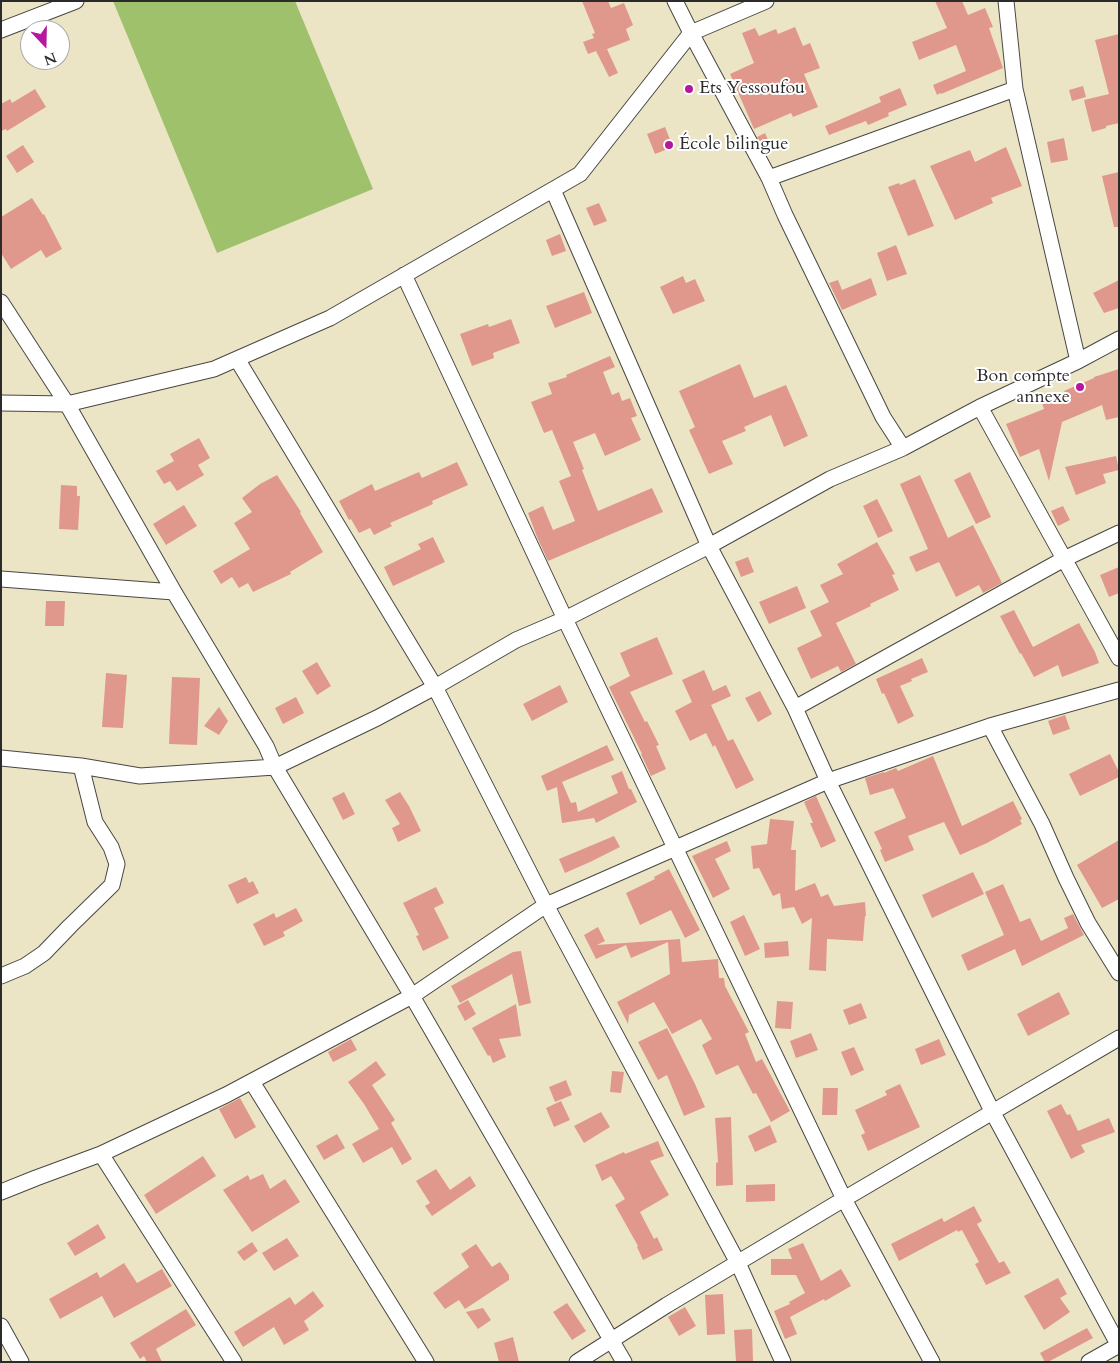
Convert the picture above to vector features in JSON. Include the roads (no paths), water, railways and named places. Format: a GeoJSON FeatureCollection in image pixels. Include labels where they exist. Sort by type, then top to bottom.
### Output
{"type":"FeatureCollection","features":[{"type":"Feature","properties":{"kind":"street"},"geometry":{"type":"LineString","coordinates":[[1,30],[76,1]]}},
{"type":"Feature","properties":{"kind":"street"},"geometry":{"type":"LineString","coordinates":[[675,1],[769,178],[785,215],[884,417],[903,448]]}},
{"type":"Feature","properties":{"kind":"street"},"geometry":{"type":"LineString","coordinates":[[1,403],[67,404],[214,370],[330,318],[580,174],[691,33],[766,1]]}},
{"type":"Feature","properties":{"kind":"street"},"geometry":{"type":"LineString","coordinates":[[1006,1],[1014,89],[1078,361]]}},
{"type":"Feature","properties":{"kind":"street"},"geometry":{"type":"LineString","coordinates":[[769,178],[1014,89]]}},
{"type":"Feature","properties":{"kind":"street"},"geometry":{"type":"LineString","coordinates":[[553,190],[709,546],[795,708],[828,782],[993,1112],[1119,1346],[1089,1362]]}},
{"type":"Feature","properties":{"kind":"street"},"geometry":{"type":"LineString","coordinates":[[404,275],[565,619],[844,1199],[932,1362]]}},
{"type":"Feature","properties":{"kind":"street"},"geometry":{"type":"LineString","coordinates":[[1,326],[4,306]]}},
{"type":"Feature","properties":{"kind":"street"},"geometry":{"type":"LineString","coordinates":[[4,306],[67,404],[174,592],[266,746],[275,767],[412,996],[624,1362]]}},
{"type":"Feature","properties":{"kind":"street"},"geometry":{"type":"LineString","coordinates":[[1,758],[81,766],[140,776],[275,767],[377,718],[516,640],[565,619],[709,546],[830,479],[903,448],[980,407],[1078,361],[1119,339]]}},
{"type":"Feature","properties":{"kind":"street"},"geometry":{"type":"LineString","coordinates":[[238,359],[435,687],[546,905],[738,1263],[783,1362]]}},
{"type":"Feature","properties":{"kind":"street"},"geometry":{"type":"LineString","coordinates":[[980,407],[1119,658]]}},
{"type":"Feature","properties":{"kind":"street"},"geometry":{"type":"LineString","coordinates":[[795,708],[1064,559],[1119,533]]}},
{"type":"Feature","properties":{"kind":"street"},"geometry":{"type":"LineString","coordinates":[[1,579],[174,592]]}},
{"type":"Feature","properties":{"kind":"street"},"geometry":{"type":"LineString","coordinates":[[1,1192],[100,1154],[252,1082],[412,996],[546,905],[828,782],[990,726],[1119,690]]}},
{"type":"Feature","properties":{"kind":"street"},"geometry":{"type":"LineString","coordinates":[[990,726],[1042,824],[1088,923],[1119,973]]}},
{"type":"Feature","properties":{"kind":"street"},"geometry":{"type":"LineString","coordinates":[[1,976],[25,966],[44,953],[112,885],[117,864],[111,847],[95,822],[81,766]]}},
{"type":"Feature","properties":{"kind":"street"},"geometry":{"type":"LineString","coordinates":[[577,1362],[844,1199],[1119,1038]]}},
{"type":"Feature","properties":{"kind":"street"},"geometry":{"type":"LineString","coordinates":[[252,1082],[426,1362]]}},
{"type":"Feature","properties":{"kind":"street"},"geometry":{"type":"LineString","coordinates":[[100,1154],[234,1362]]}},
{"type":"Feature","properties":{"kind":"street"},"geometry":{"type":"LineString","coordinates":[[1,1326],[21,1362]]}},
{"type":"Feature","properties":{"kind":"place","name":"Ets Yessoufou"},"geometry":{"type":"Point","coordinates":[689,89]}},
{"type":"Feature","properties":{"kind":"place","name":"École bilingue"},"geometry":{"type":"Point","coordinates":[669,145]}},
{"type":"Feature","properties":{"kind":"place","name":"Bon compte annexe"},"geometry":{"type":"Point","coordinates":[1080,387]}}]}
